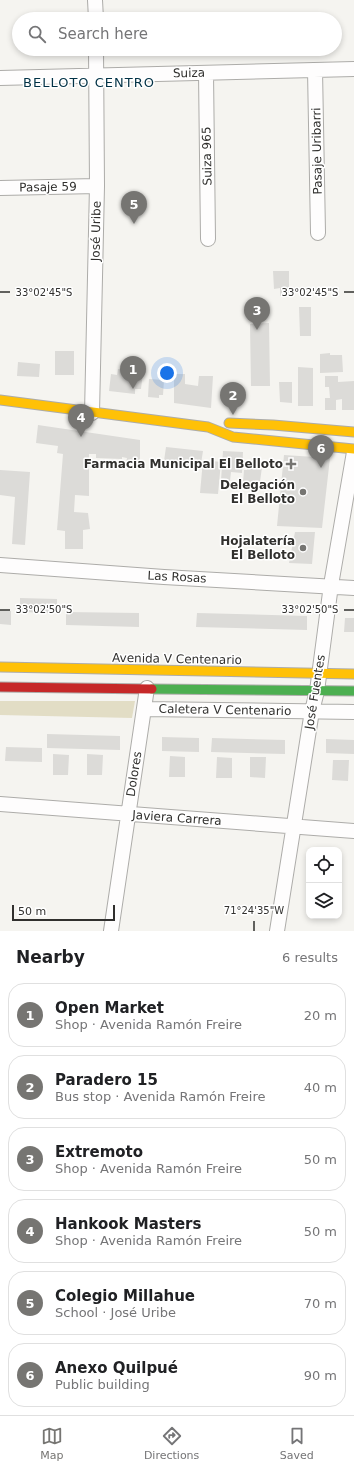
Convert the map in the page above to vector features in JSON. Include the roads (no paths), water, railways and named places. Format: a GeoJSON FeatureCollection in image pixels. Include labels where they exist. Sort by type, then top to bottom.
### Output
{"type":"FeatureCollection","features":[{"type":"Feature","properties":{"kind":"main road"},"geometry":{"type":"LineString","coordinates":[[0,400],[208,427],[233,437],[354,449]]}},
{"type":"Feature","properties":{"kind":"main road"},"geometry":{"type":"LineString","coordinates":[[208,427],[233,422],[354,432]]}},
{"type":"Feature","properties":{"kind":"main road","name":"Avenida V Centenario"},"geometry":{"type":"LineString","coordinates":[[0,667],[354,674]]}},
{"type":"Feature","properties":{"kind":"main road"},"geometry":{"type":"LineString","coordinates":[[0,687],[354,692]]}},
{"type":"Feature","properties":{"kind":"street"},"geometry":{"type":"LineString","coordinates":[[95,0],[96,12]]}},
{"type":"Feature","properties":{"kind":"street","name":"José Uribe"},"geometry":{"type":"LineString","coordinates":[[92,413],[97,186],[96,56]]}},
{"type":"Feature","properties":{"kind":"street","name":"Suiza"},"geometry":{"type":"LineString","coordinates":[[0,78],[354,69]]}},
{"type":"Feature","properties":{"kind":"street","name":"Pasaje Uribarri"},"geometry":{"type":"LineString","coordinates":[[315,70],[318,233]]}},
{"type":"Feature","properties":{"kind":"street","name":"Suiza 965"},"geometry":{"type":"LineString","coordinates":[[206,73],[208,240]]}},
{"type":"Feature","properties":{"kind":"street","name":"Pasaje 59"},"geometry":{"type":"LineString","coordinates":[[0,188],[97,186]]}},
{"type":"Feature","properties":{"kind":"street","name":"José Fuentes"},"geometry":{"type":"LineString","coordinates":[[277,931],[312,712],[317,691],[331,586],[354,452]]}},
{"type":"Feature","properties":{"kind":"street","name":"Las Rosas"},"geometry":{"type":"LineString","coordinates":[[0,565],[164,577],[354,588]]}},
{"type":"Feature","properties":{"kind":"street","name":"Dolores"},"geometry":{"type":"LineString","coordinates":[[111,931],[147,688]]}},
{"type":"Feature","properties":{"kind":"street","name":"Caletera V Centenario"},"geometry":{"type":"LineString","coordinates":[[144,709],[354,712]]}},
{"type":"Feature","properties":{"kind":"street","name":"Javiera Carrera"},"geometry":{"type":"LineString","coordinates":[[0,804],[128,815],[354,831]]}},
{"type":"Feature","properties":{"kind":"place","name":"Colegio Millahue"},"geometry":{"type":"Point","coordinates":[134,224]}},
{"type":"Feature","properties":{"kind":"place","name":"Extremoto"},"geometry":{"type":"Point","coordinates":[257,330]}},
{"type":"Feature","properties":{"kind":"place","name":"Open Market"},"geometry":{"type":"Point","coordinates":[133,389]}},
{"type":"Feature","properties":{"kind":"place","name":"Paradero 15"},"geometry":{"type":"Point","coordinates":[233,415]}},
{"type":"Feature","properties":{"kind":"place","name":"Hankook Masters"},"geometry":{"type":"Point","coordinates":[81,437]}},
{"type":"Feature","properties":{"kind":"place","name":"Farmacia Municipal El Belloto"},"geometry":{"type":"Point","coordinates":[291,464]}},
{"type":"Feature","properties":{"kind":"place","name":"Anexo Quilpué"},"geometry":{"type":"Point","coordinates":[321,468]}},
{"type":"Feature","properties":{"kind":"place","name":"Delegación El Belloto"},"geometry":{"type":"Point","coordinates":[303,492]}},
{"type":"Feature","properties":{"kind":"place","name":"Hojalatería El Belloto"},"geometry":{"type":"Point","coordinates":[303,548]}},
{"type":"Feature","properties":{"kind":"district","name":"BELLOTO CENTRO"},"geometry":{"type":"Point","coordinates":[89,82]}}]}
